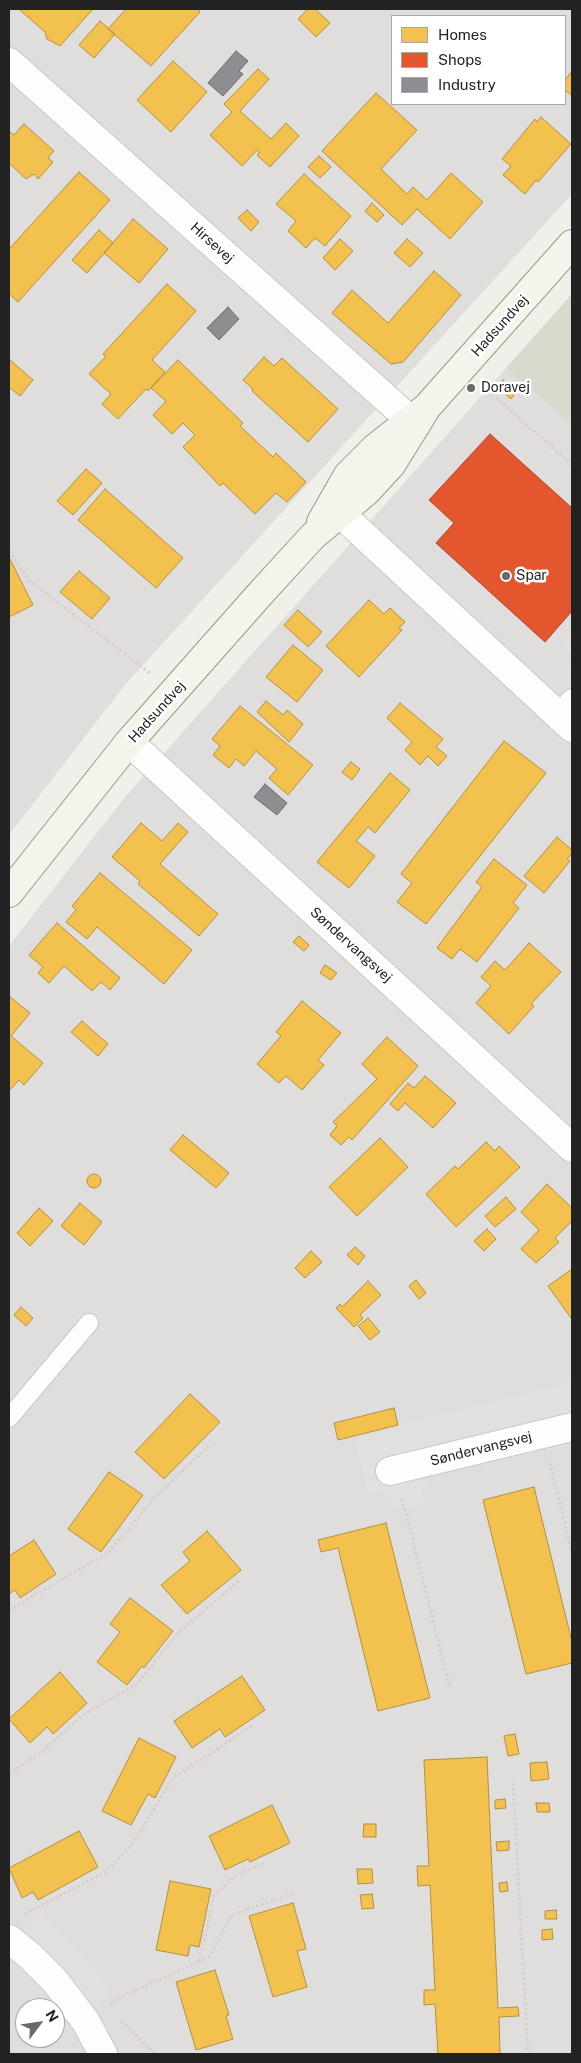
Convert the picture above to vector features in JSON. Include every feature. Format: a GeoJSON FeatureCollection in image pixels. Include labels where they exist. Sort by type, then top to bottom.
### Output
{"type":"FeatureCollection","features":[{"type":"Feature","properties":{"kind":"street","name":"Hirsevej"},"geometry":{"type":"LineString","coordinates":[[9,62],[418,417]]}},
{"type":"Feature","properties":{"kind":"street","name":"Hadsundvej"},"geometry":{"type":"LineString","coordinates":[[9,893],[130,742],[336,509],[366,492],[391,465],[418,417],[572,244]]}},
{"type":"Feature","properties":{"kind":"street"},"geometry":{"type":"LineString","coordinates":[[336,509],[567,713]]}},
{"type":"Feature","properties":{"kind":"street","name":"Søndervangsvej"},"geometry":{"type":"LineString","coordinates":[[130,742],[572,1148]]}},
{"type":"Feature","properties":{"kind":"street","name":"Søndervangsvej"},"geometry":{"type":"LineString","coordinates":[[390,1471],[572,1426]]}},
{"type":"Feature","properties":{"kind":"street"},"geometry":{"type":"LineString","coordinates":[[13,1928],[30,1956],[55,1981],[86,2022],[103,2054]]}},
{"type":"Feature","properties":{"kind":"lane"},"geometry":{"type":"LineString","coordinates":[[9,1418],[89,1323]]}},
{"type":"Feature","properties":{"kind":"path"},"geometry":{"type":"LineString","coordinates":[[474,355],[492,393],[572,465]]}},
{"type":"Feature","properties":{"kind":"path"},"geometry":{"type":"LineString","coordinates":[[9,551],[30,581],[174,692]]}},
{"type":"Feature","properties":{"kind":"path"},"geometry":{"type":"LineString","coordinates":[[542,1434],[572,1553]]}},
{"type":"Feature","properties":{"kind":"path"},"geometry":{"type":"LineString","coordinates":[[9,1610],[108,1553],[157,1495],[209,1446]]}},
{"type":"Feature","properties":{"kind":"path"},"geometry":{"type":"LineString","coordinates":[[390,1471],[407,1517],[450,1688]]}},
{"type":"Feature","properties":{"kind":"path"},"geometry":{"type":"LineString","coordinates":[[9,1774],[40,1753],[87,1712],[136,1685],[180,1631],[240,1580]]}},
{"type":"Feature","properties":{"kind":"path"},"geometry":{"type":"LineString","coordinates":[[13,1928],[106,1872],[134,1842],[173,1778],[252,1726]]}},
{"type":"Feature","properties":{"kind":"path"},"geometry":{"type":"LineString","coordinates":[[513,1783],[528,2054]]}},
{"type":"Feature","properties":{"kind":"path"},"geometry":{"type":"LineString","coordinates":[[198,1962],[214,1896],[236,1875],[264,1864]]}},
{"type":"Feature","properties":{"kind":"path"},"geometry":{"type":"LineString","coordinates":[[86,2022],[118,1998],[210,1956],[232,1915],[292,1894]]}},
{"type":"Feature","properties":{"kind":"path"},"geometry":{"type":"LineString","coordinates":[[120,2020],[156,2054]]}},
{"type":"Feature","properties":{"kind":"shaded area"},"geometry":{"type":"Polygon","coordinates":[[[9,9],[572,9],[572,194],[124,686],[9,835],[9,9]]]}},
{"type":"Feature","properties":{"kind":"shaded area"},"geometry":{"type":"Polygon","coordinates":[[[572,294],[572,2054],[9,2054],[9,946],[125,797],[572,294]]]}},
{"type":"Feature","properties":{"kind":"shaded area"},"geometry":{"type":"Polygon","coordinates":[[[572,294],[572,424],[506,368],[572,294]]]}},
{"type":"Feature","properties":{"kind":"shaded area"},"geometry":{"type":"Polygon","coordinates":[[[572,631],[572,655],[561,644],[572,631]]]}},
{"type":"Feature","properties":{"kind":"shaded area"},"geometry":{"type":"Polygon","coordinates":[[[572,668],[572,689],[562,679],[572,668]]]}},
{"type":"Feature","properties":{"kind":"shaded area"},"geometry":{"type":"Polygon","coordinates":[[[572,1382],[572,1445],[432,1475],[422,1490],[424,1504],[396,1508],[385,1493],[368,1495],[355,1440],[404,1423],[572,1382]]]}},
{"type":"Feature","properties":{"kind":"shaded area"},"geometry":{"type":"Polygon","coordinates":[[[42,1913],[114,1992],[95,2009],[23,1930],[42,1913]]]}},
{"type":"Feature","properties":{"kind":"building: Homes"},"geometry":{"type":"Polygon","coordinates":[[[19,9],[93,9],[60,46],[47,39],[45,32],[19,9]]]}},
{"type":"Feature","properties":{"kind":"building: Homes"},"geometry":{"type":"Polygon","coordinates":[[[126,9],[197,9],[200,12],[151,66],[108,29],[126,9]]]}},
{"type":"Feature","properties":{"kind":"building: Homes"},"geometry":{"type":"Polygon","coordinates":[[[308,9],[315,9],[330,23],[316,37],[298,19],[308,9]]]}},
{"type":"Feature","properties":{"kind":"building: Homes"},"geometry":{"type":"Polygon","coordinates":[[[100,21],[115,34],[94,58],[79,45],[100,21]]]}},
{"type":"Feature","properties":{"kind":"building: Homes"},"geometry":{"type":"Polygon","coordinates":[[[173,61],[207,92],[171,132],[137,100],[173,61]]]}},
{"type":"Feature","properties":{"kind":"building: Homes"},"geometry":{"type":"Polygon","coordinates":[[[258,69],[269,79],[240,111],[271,139],[286,123],[299,136],[270,167],[257,155],[259,153],[257,150],[242,166],[210,135],[232,112],[224,104],[258,69]]]}},
{"type":"Feature","properties":{"kind":"building: Homes"},"geometry":{"type":"Polygon","coordinates":[[[572,71],[572,96],[566,91],[566,79],[572,71]]]}},
{"type":"Feature","properties":{"kind":"building: Homes"},"geometry":{"type":"Polygon","coordinates":[[[376,93],[417,130],[381,169],[407,194],[413,187],[427,200],[451,173],[483,202],[450,239],[417,209],[402,225],[322,151],[376,93]]]}},
{"type":"Feature","properties":{"kind":"building: Homes"},"geometry":{"type":"Polygon","coordinates":[[[541,117],[571,144],[525,194],[503,175],[511,166],[502,159],[535,119],[537,122],[541,117]]]}},
{"type":"Feature","properties":{"kind":"building: Homes"},"geometry":{"type":"Polygon","coordinates":[[[24,124],[54,151],[48,158],[53,162],[38,179],[34,174],[26,179],[9,163],[9,131],[14,135],[24,124]]]}},
{"type":"Feature","properties":{"kind":"building: Homes"},"geometry":{"type":"Polygon","coordinates":[[[319,156],[331,167],[320,178],[308,167],[319,156]]]}},
{"type":"Feature","properties":{"kind":"building: Homes"},"geometry":{"type":"Polygon","coordinates":[[[79,172],[110,200],[18,302],[9,294],[9,249],[79,172]]]}},
{"type":"Feature","properties":{"kind":"building: Homes"},"geometry":{"type":"Polygon","coordinates":[[[304,174],[351,216],[325,246],[315,238],[306,248],[288,231],[296,221],[276,204],[304,174]]]}},
{"type":"Feature","properties":{"kind":"building: Homes"},"geometry":{"type":"Polygon","coordinates":[[[372,203],[384,215],[377,222],[365,211],[372,203]]]}},
{"type":"Feature","properties":{"kind":"building: Homes"},"geometry":{"type":"Polygon","coordinates":[[[247,210],[259,222],[251,231],[238,218],[247,210]]]}},
{"type":"Feature","properties":{"kind":"building: Homes"},"geometry":{"type":"Polygon","coordinates":[[[133,219],[168,249],[139,283],[104,253],[133,219]]]}},
{"type":"Feature","properties":{"kind":"building: Homes"},"geometry":{"type":"Polygon","coordinates":[[[99,230],[113,243],[87,273],[72,260],[99,230]]]}},
{"type":"Feature","properties":{"kind":"building: Homes"},"geometry":{"type":"Polygon","coordinates":[[[340,239],[353,251],[335,270],[323,258],[340,239]]]}},
{"type":"Feature","properties":{"kind":"building: Homes"},"geometry":{"type":"Polygon","coordinates":[[[407,239],[423,253],[410,267],[394,253],[407,239]]]}},
{"type":"Feature","properties":{"kind":"building: Homes"},"geometry":{"type":"Polygon","coordinates":[[[434,271],[461,295],[403,362],[391,364],[332,313],[352,290],[388,323],[434,271]]]}},
{"type":"Feature","properties":{"kind":"building: Homes"},"geometry":{"type":"Polygon","coordinates":[[[167,284],[196,311],[152,360],[165,372],[118,419],[102,404],[111,394],[89,374],[106,356],[103,354],[167,284]]]}},
{"type":"Feature","properties":{"kind":"building: Homes"},"geometry":{"type":"Polygon","coordinates":[[[264,357],[274,366],[282,358],[338,409],[308,442],[252,391],[253,389],[243,380],[264,357]]]}},
{"type":"Feature","properties":{"kind":"building: Homes"},"geometry":{"type":"Polygon","coordinates":[[[9,359],[33,380],[20,396],[9,387],[9,359]]]}},
{"type":"Feature","properties":{"kind":"building: Homes"},"geometry":{"type":"Polygon","coordinates":[[[178,360],[243,423],[240,426],[273,457],[276,453],[306,482],[287,502],[276,493],[255,514],[223,483],[220,486],[183,447],[195,435],[183,423],[172,434],[153,415],[166,401],[151,388],[178,360]]]}},
{"type":"Feature","properties":{"kind":"building: Homes"},"geometry":{"type":"Polygon","coordinates":[[[503,380],[516,392],[511,399],[497,387],[503,380]]]}},
{"type":"Feature","properties":{"kind":"building: Homes"},"geometry":{"type":"Polygon","coordinates":[[[86,469],[102,483],[73,515],[57,501],[86,469]]]}},
{"type":"Feature","properties":{"kind":"building: Homes"},"geometry":{"type":"Polygon","coordinates":[[[105,489],[183,558],[156,588],[78,520],[105,489]]]}},
{"type":"Feature","properties":{"kind":"building: Homes"},"geometry":{"type":"Polygon","coordinates":[[[9,557],[33,605],[9,617],[9,557]]]}},
{"type":"Feature","properties":{"kind":"building: Homes"},"geometry":{"type":"Polygon","coordinates":[[[79,571],[110,598],[92,619],[60,592],[79,571]]]}},
{"type":"Feature","properties":{"kind":"building: Homes"},"geometry":{"type":"Polygon","coordinates":[[[369,600],[384,614],[390,608],[405,622],[399,628],[402,630],[359,677],[326,646],[369,600]]]}},
{"type":"Feature","properties":{"kind":"building: Homes"},"geometry":{"type":"Polygon","coordinates":[[[298,610],[322,632],[308,647],[284,625],[298,610]]]}},
{"type":"Feature","properties":{"kind":"building: Homes"},"geometry":{"type":"Polygon","coordinates":[[[293,645],[323,670],[297,702],[266,677],[293,645]]]}},
{"type":"Feature","properties":{"kind":"building: Homes"},"geometry":{"type":"Polygon","coordinates":[[[266,701],[283,715],[287,710],[303,724],[289,742],[257,712],[266,701]]]}},
{"type":"Feature","properties":{"kind":"building: Homes"},"geometry":{"type":"Polygon","coordinates":[[[400,703],[443,739],[436,747],[447,756],[438,766],[428,756],[420,765],[405,750],[412,742],[387,718],[400,703]]]}},
{"type":"Feature","properties":{"kind":"building: Homes"},"geometry":{"type":"Polygon","coordinates":[[[240,706],[313,765],[288,795],[269,778],[277,769],[256,751],[244,766],[236,759],[229,768],[213,755],[220,746],[212,739],[240,706]]]}},
{"type":"Feature","properties":{"kind":"building: Homes"},"geometry":{"type":"Polygon","coordinates":[[[504,741],[546,773],[426,924],[397,902],[412,883],[401,874],[504,741]]]}},
{"type":"Feature","properties":{"kind":"building: Homes"},"geometry":{"type":"Polygon","coordinates":[[[351,762],[360,769],[352,780],[342,772],[351,762]]]}},
{"type":"Feature","properties":{"kind":"building: Homes"},"geometry":{"type":"Polygon","coordinates":[[[390,773],[410,790],[375,833],[368,827],[356,841],[375,856],[349,888],[317,862],[390,773]]]}},
{"type":"Feature","properties":{"kind":"building: Homes"},"geometry":{"type":"Polygon","coordinates":[[[141,823],[162,841],[178,823],[188,832],[160,864],[218,914],[199,936],[138,884],[140,881],[112,857],[141,823]]]}},
{"type":"Feature","properties":{"kind":"building: Homes"},"geometry":{"type":"Polygon","coordinates":[[[557,837],[572,850],[572,854],[567,859],[570,861],[544,893],[524,876],[557,837]]]}},
{"type":"Feature","properties":{"kind":"building: Homes"},"geometry":{"type":"Polygon","coordinates":[[[494,859],[527,885],[513,903],[519,908],[477,962],[460,949],[452,959],[437,948],[482,887],[476,882],[494,859]]]}},
{"type":"Feature","properties":{"kind":"building: Homes"},"geometry":{"type":"Polygon","coordinates":[[[100,873],[192,950],[164,984],[97,927],[87,939],[66,922],[76,910],[72,906],[100,873]]]}},
{"type":"Feature","properties":{"kind":"building: Homes"},"geometry":{"type":"Polygon","coordinates":[[[57,923],[120,978],[110,990],[101,982],[92,991],[64,966],[49,983],[38,973],[43,967],[29,955],[57,923]]]}},
{"type":"Feature","properties":{"kind":"building: Homes"},"geometry":{"type":"Polygon","coordinates":[[[299,936],[309,945],[304,951],[293,942],[299,936]]]}},
{"type":"Feature","properties":{"kind":"building: Homes"},"geometry":{"type":"Polygon","coordinates":[[[529,943],[561,972],[531,1004],[534,1006],[509,1034],[476,1003],[491,986],[481,977],[495,961],[505,970],[529,943]]]}},
{"type":"Feature","properties":{"kind":"building: Homes"},"geometry":{"type":"Polygon","coordinates":[[[325,965],[337,973],[331,980],[320,973],[325,965]]]}},
{"type":"Feature","properties":{"kind":"building: Homes"},"geometry":{"type":"Polygon","coordinates":[[[9,996],[30,1013],[11,1036],[43,1063],[24,1085],[19,1080],[9,1091],[9,996]]]}},
{"type":"Feature","properties":{"kind":"building: Homes"},"geometry":{"type":"Polygon","coordinates":[[[302,1001],[341,1033],[318,1060],[324,1065],[302,1090],[286,1076],[279,1083],[257,1064],[281,1036],[276,1032],[302,1001]]]}},
{"type":"Feature","properties":{"kind":"building: Homes"},"geometry":{"type":"Polygon","coordinates":[[[82,1021],[108,1044],[98,1056],[71,1032],[82,1021]]]}},
{"type":"Feature","properties":{"kind":"building: Homes"},"geometry":{"type":"Polygon","coordinates":[[[387,1037],[418,1066],[352,1140],[349,1137],[341,1145],[330,1135],[337,1126],[333,1122],[377,1079],[362,1064],[387,1037]]]}},
{"type":"Feature","properties":{"kind":"building: Homes"},"geometry":{"type":"Polygon","coordinates":[[[425,1076],[456,1103],[433,1128],[405,1103],[398,1111],[390,1104],[408,1083],[414,1088],[425,1076]]]}},
{"type":"Feature","properties":{"kind":"building: Homes"},"geometry":{"type":"Polygon","coordinates":[[[183,1135],[229,1173],[216,1188],[170,1150],[183,1135]]]}},
{"type":"Feature","properties":{"kind":"building: Homes"},"geometry":{"type":"Polygon","coordinates":[[[380,1138],[408,1167],[357,1216],[329,1187],[380,1138]]]}},
{"type":"Feature","properties":{"kind":"building: Homes"},"geometry":{"type":"Polygon","coordinates":[[[486,1142],[495,1151],[499,1146],[520,1167],[456,1227],[426,1194],[455,1166],[458,1169],[486,1142]]]}},
{"type":"Feature","properties":{"kind":"building: Homes"},"geometry":{"type":"Polygon","coordinates":[[[91,1174],[97,1174],[101,1181],[97,1188],[91,1188],[87,1184],[87,1178],[91,1174]]]}},
{"type":"Feature","properties":{"kind":"building: Homes"},"geometry":{"type":"Polygon","coordinates":[[[547,1184],[572,1208],[572,1221],[555,1238],[559,1242],[536,1263],[521,1249],[539,1230],[521,1212],[547,1184]]]}},
{"type":"Feature","properties":{"kind":"building: Homes"},"geometry":{"type":"Polygon","coordinates":[[[506,1197],[516,1209],[495,1227],[485,1216],[506,1197]]]}},
{"type":"Feature","properties":{"kind":"building: Homes"},"geometry":{"type":"Polygon","coordinates":[[[80,1203],[102,1222],[84,1245],[61,1226],[80,1203]]]}},
{"type":"Feature","properties":{"kind":"building: Homes"},"geometry":{"type":"Polygon","coordinates":[[[39,1208],[53,1221],[30,1246],[17,1233],[39,1208]]]}},
{"type":"Feature","properties":{"kind":"building: Homes"},"geometry":{"type":"Polygon","coordinates":[[[487,1229],[496,1239],[484,1251],[474,1241],[487,1229]]]}},
{"type":"Feature","properties":{"kind":"building: Homes"},"geometry":{"type":"Polygon","coordinates":[[[355,1247],[365,1256],[358,1265],[347,1255],[355,1247]]]}},
{"type":"Feature","properties":{"kind":"building: Homes"},"geometry":{"type":"Polygon","coordinates":[[[311,1251],[322,1262],[305,1278],[295,1268],[311,1251]]]}},
{"type":"Feature","properties":{"kind":"building: Homes"},"geometry":{"type":"Polygon","coordinates":[[[572,1269],[572,1317],[571,1318],[548,1286],[572,1269]]]}},
{"type":"Feature","properties":{"kind":"building: Homes"},"geometry":{"type":"Polygon","coordinates":[[[416,1280],[426,1293],[419,1299],[409,1286],[416,1280]]]}},
{"type":"Feature","properties":{"kind":"building: Homes"},"geometry":{"type":"Polygon","coordinates":[[[368,1281],[381,1295],[360,1315],[363,1318],[354,1327],[336,1308],[340,1304],[342,1307],[368,1281]]]}},
{"type":"Feature","properties":{"kind":"building: Homes"},"geometry":{"type":"Polygon","coordinates":[[[21,1307],[33,1318],[26,1326],[14,1315],[21,1307]]]}},
{"type":"Feature","properties":{"kind":"building: Homes"},"geometry":{"type":"Polygon","coordinates":[[[368,1318],[380,1332],[370,1340],[358,1326],[368,1318]]]}},
{"type":"Feature","properties":{"kind":"building: Homes"},"geometry":{"type":"Polygon","coordinates":[[[190,1394],[220,1422],[164,1479],[135,1452],[190,1394]]]}},
{"type":"Feature","properties":{"kind":"building: Homes"},"geometry":{"type":"Polygon","coordinates":[[[394,1408],[398,1425],[338,1440],[334,1423],[394,1408]]]}},
{"type":"Feature","properties":{"kind":"building: Homes"},"geometry":{"type":"Polygon","coordinates":[[[109,1472],[143,1495],[101,1552],[68,1529],[109,1472]]]}},
{"type":"Feature","properties":{"kind":"building: Homes"},"geometry":{"type":"Polygon","coordinates":[[[534,1487],[572,1642],[572,1663],[526,1674],[483,1500],[534,1487]]]}},
{"type":"Feature","properties":{"kind":"building: Homes"},"geometry":{"type":"Polygon","coordinates":[[[386,1523],[430,1698],[378,1711],[338,1548],[321,1552],[318,1540],[386,1523]]]}},
{"type":"Feature","properties":{"kind":"building: Homes"},"geometry":{"type":"Polygon","coordinates":[[[207,1531],[241,1570],[187,1614],[161,1585],[190,1561],[183,1552],[207,1531]]]}},
{"type":"Feature","properties":{"kind":"building: Homes"},"geometry":{"type":"Polygon","coordinates":[[[34,1540],[56,1574],[20,1598],[15,1590],[9,1594],[9,1556],[34,1540]]]}},
{"type":"Feature","properties":{"kind":"building: Homes"},"geometry":{"type":"Polygon","coordinates":[[[130,1598],[173,1631],[144,1668],[142,1666],[127,1685],[97,1662],[120,1632],[110,1624],[130,1598]]]}},
{"type":"Feature","properties":{"kind":"building: Homes"},"geometry":{"type":"Polygon","coordinates":[[[60,1672],[87,1703],[53,1734],[47,1727],[30,1743],[9,1719],[60,1672]]]}},
{"type":"Feature","properties":{"kind":"building: Homes"},"geometry":{"type":"Polygon","coordinates":[[[242,1676],[265,1710],[225,1737],[220,1729],[192,1748],[174,1721],[242,1676]]]}},
{"type":"Feature","properties":{"kind":"building: Homes"},"geometry":{"type":"Polygon","coordinates":[[[515,1734],[519,1754],[508,1756],[504,1736],[515,1734]]]}},
{"type":"Feature","properties":{"kind":"building: Homes"},"geometry":{"type":"Polygon","coordinates":[[[139,1738],[176,1757],[155,1798],[148,1794],[131,1825],[102,1811],[139,1738]]]}},
{"type":"Feature","properties":{"kind":"building: Homes"},"geometry":{"type":"Polygon","coordinates":[[[487,1757],[498,2008],[518,2007],[519,2016],[499,2017],[500,2054],[438,2054],[435,2004],[424,2005],[424,1990],[435,1990],[430,1885],[418,1886],[417,1866],[429,1866],[424,1760],[487,1757]]]}},
{"type":"Feature","properties":{"kind":"building: Homes"},"geometry":{"type":"Polygon","coordinates":[[[547,1762],[549,1779],[531,1781],[530,1763],[547,1762]]]}},
{"type":"Feature","properties":{"kind":"building: Homes"},"geometry":{"type":"Polygon","coordinates":[[[505,1799],[506,1808],[495,1809],[495,1800],[505,1799]]]}},
{"type":"Feature","properties":{"kind":"building: Homes"},"geometry":{"type":"Polygon","coordinates":[[[536,1803],[549,1803],[550,1812],[537,1812],[536,1803]]]}},
{"type":"Feature","properties":{"kind":"building: Homes"},"geometry":{"type":"Polygon","coordinates":[[[272,1805],[290,1843],[250,1862],[248,1859],[225,1870],[209,1836],[272,1805]]]}},
{"type":"Feature","properties":{"kind":"building: Homes"},"geometry":{"type":"Polygon","coordinates":[[[364,1824],[376,1824],[376,1837],[363,1837],[364,1824]]]}},
{"type":"Feature","properties":{"kind":"building: Homes"},"geometry":{"type":"Polygon","coordinates":[[[79,1831],[98,1867],[38,1900],[33,1892],[22,1898],[9,1868],[79,1831]]]}},
{"type":"Feature","properties":{"kind":"building: Homes"},"geometry":{"type":"Polygon","coordinates":[[[509,1841],[509,1850],[497,1851],[496,1842],[509,1841]]]}},
{"type":"Feature","properties":{"kind":"building: Homes"},"geometry":{"type":"Polygon","coordinates":[[[357,1869],[372,1869],[373,1883],[358,1884],[357,1869]]]}},
{"type":"Feature","properties":{"kind":"building: Homes"},"geometry":{"type":"Polygon","coordinates":[[[170,1881],[211,1889],[199,1947],[190,1945],[188,1956],[156,1950],[170,1881]]]}},
{"type":"Feature","properties":{"kind":"building: Homes"},"geometry":{"type":"Polygon","coordinates":[[[507,1882],[508,1891],[500,1892],[499,1883],[507,1882]]]}},
{"type":"Feature","properties":{"kind":"building: Homes"},"geometry":{"type":"Polygon","coordinates":[[[372,1894],[374,1908],[362,1909],[360,1895],[372,1894]]]}},
{"type":"Feature","properties":{"kind":"building: Homes"},"geometry":{"type":"Polygon","coordinates":[[[293,1903],[306,1949],[297,1951],[307,1987],[273,1997],[249,1916],[293,1903]]]}},
{"type":"Feature","properties":{"kind":"building: Homes"},"geometry":{"type":"Polygon","coordinates":[[[556,1910],[557,1919],[545,1919],[545,1911],[556,1910]]]}},
{"type":"Feature","properties":{"kind":"building: Homes"},"geometry":{"type":"Polygon","coordinates":[[[552,1929],[553,1939],[542,1940],[542,1930],[552,1929]]]}},
{"type":"Feature","properties":{"kind":"building: Homes"},"geometry":{"type":"Polygon","coordinates":[[[215,1970],[229,2015],[226,2016],[233,2039],[196,2050],[176,1982],[215,1970]]]}},
{"type":"Feature","properties":{"kind":"building: Shops"},"geometry":{"type":"Polygon","coordinates":[[[490,434],[572,508],[572,611],[545,642],[436,543],[454,523],[429,500],[490,434]]]}},
{"type":"Feature","properties":{"kind":"building: Industry"},"geometry":{"type":"Polygon","coordinates":[[[236,51],[248,61],[239,71],[243,74],[223,96],[208,83],[236,51]]]}},
{"type":"Feature","properties":{"kind":"building: Industry"},"geometry":{"type":"Polygon","coordinates":[[[228,307],[239,319],[219,340],[207,328],[228,307]]]}},
{"type":"Feature","properties":{"kind":"building: Industry"},"geometry":{"type":"Polygon","coordinates":[[[265,784],[287,803],[277,815],[254,797],[265,784]]]}},
{"type":"Feature","properties":{"kind":"place","name":"Doravej"},"geometry":{"type":"Point","coordinates":[471,388]}},
{"type":"Feature","properties":{"kind":"place","name":"Spar"},"geometry":{"type":"Point","coordinates":[506,576]}}]}
